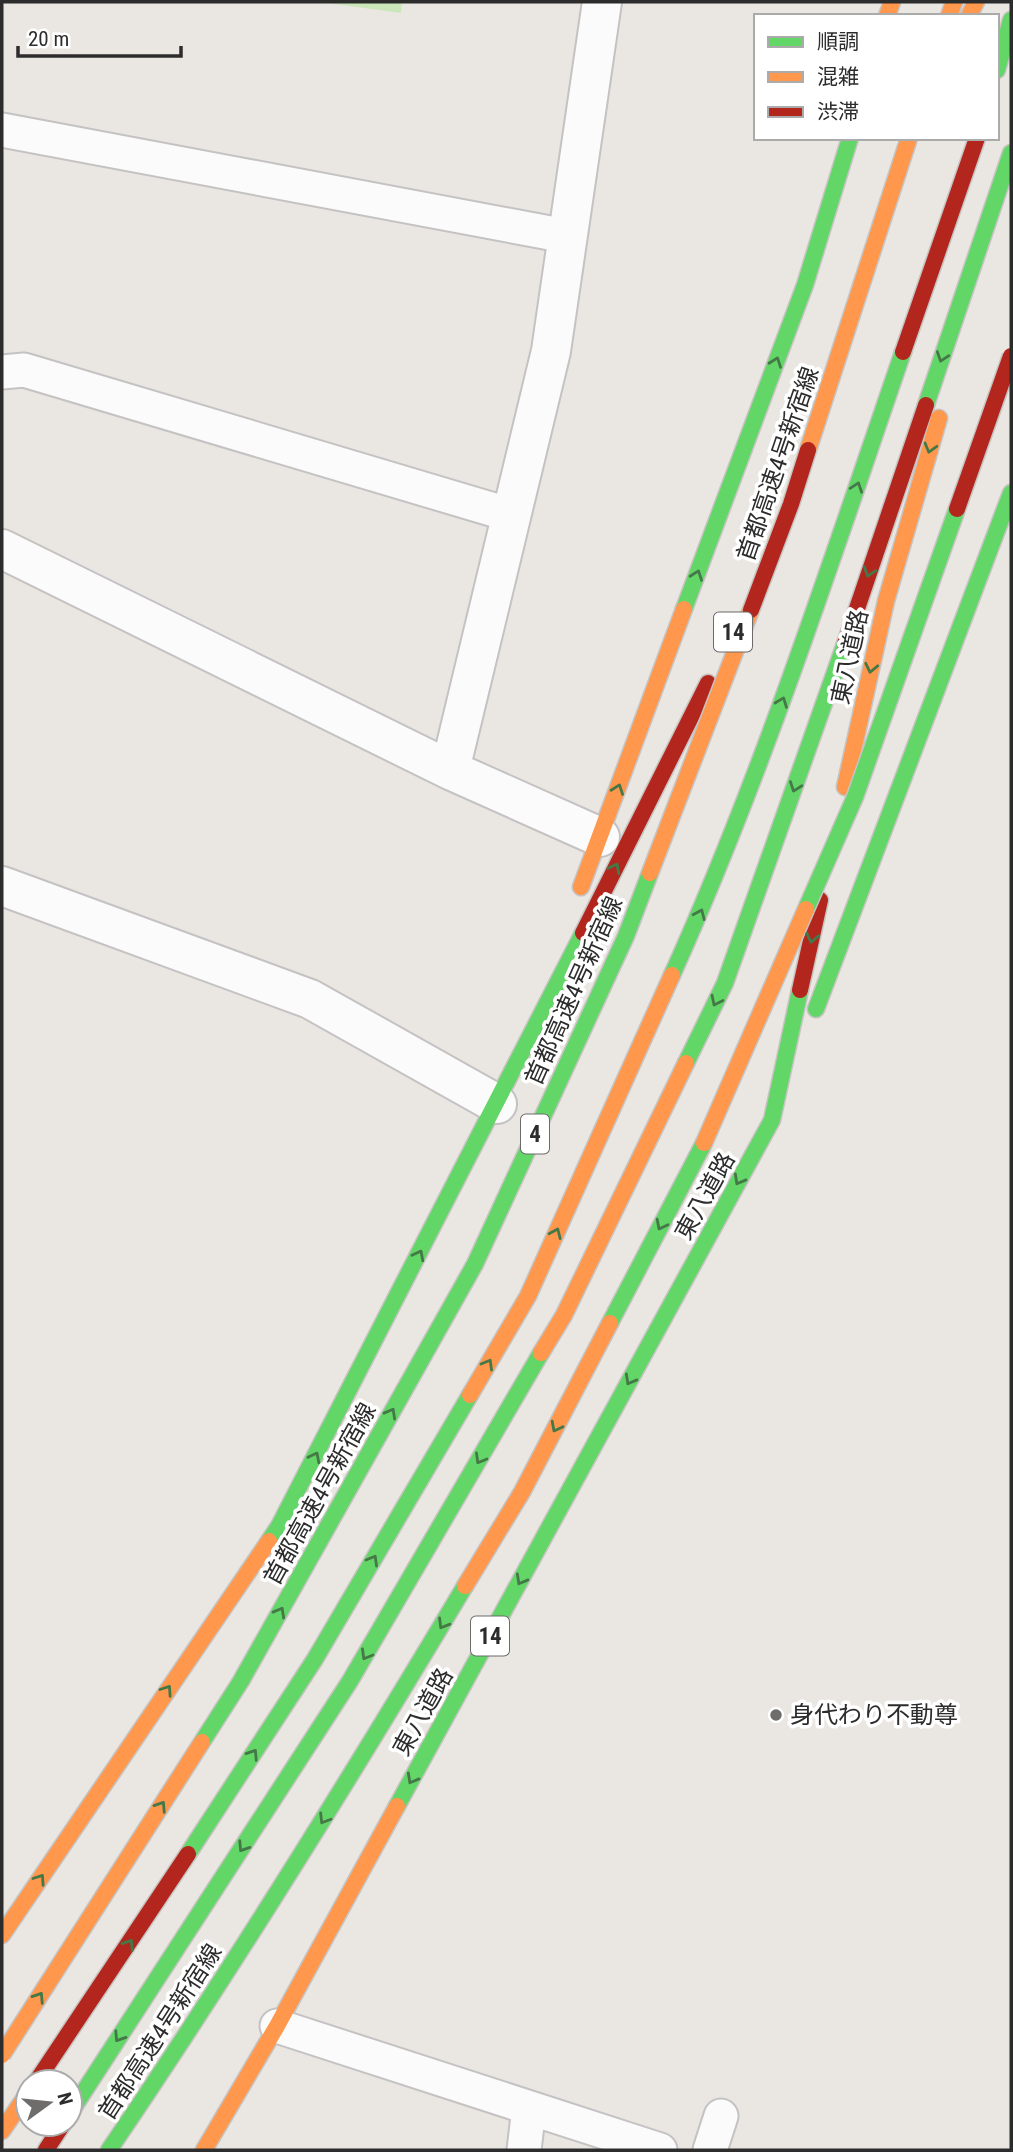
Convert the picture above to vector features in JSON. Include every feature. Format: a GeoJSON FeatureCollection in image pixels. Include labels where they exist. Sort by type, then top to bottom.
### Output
{"type":"FeatureCollection","features":[{"type":"Feature","properties":{"kind":"main road"},"geometry":{"type":"LineString","coordinates":[[999,63],[1011,20]]}},
{"type":"Feature","properties":{"kind":"main road"},"geometry":{"type":"LineString","coordinates":[[576,901],[805,285],[849,140]]}},
{"type":"Feature","properties":{"kind":"main road","name":"首都高速4号新宿線"},"geometry":{"type":"LineString","coordinates":[[2,2055],[241,1681],[475,1264],[626,936],[791,504],[908,140]]}},
{"type":"Feature","properties":{"kind":"main road","name":"14"},"geometry":{"type":"LineString","coordinates":[[2,1935],[279,1526],[497,1104],[739,621],[917,140]]}},
{"type":"Feature","properties":{"kind":"main road"},"geometry":{"type":"LineString","coordinates":[[46,2068],[89,2006],[315,1658],[528,1296],[708,895],[792,675],[976,140]]}},
{"type":"Feature","properties":{"kind":"main road"},"geometry":{"type":"LineString","coordinates":[[84,2091],[351,1681],[564,1315],[725,983],[824,705],[1011,153]]}},
{"type":"Feature","properties":{"kind":"main road","name":"東八道路"},"geometry":{"type":"LineString","coordinates":[[205,2150],[277,2026],[772,1120],[886,601],[1011,171]]}},
{"type":"Feature","properties":{"kind":"main road","name":"首都高速4号新宿線"},"geometry":{"type":"LineString","coordinates":[[109,2150],[193,2026],[358,1765],[523,1492],[704,1143],[855,797],[1011,356]]}},
{"type":"Feature","properties":{"kind":"main road"},"geometry":{"type":"LineString","coordinates":[[772,1120],[1011,494]]}},
{"type":"Feature","properties":{"kind":"main road"},"geometry":{"type":"LineString","coordinates":[[497,1104],[556,951]]}},
{"type":"Feature","properties":{"kind":"main road"},"geometry":{"type":"LineString","coordinates":[[2,2131],[14,2113]]}},
{"type":"Feature","properties":{"kind":"street"},"geometry":{"type":"LineString","coordinates":[[450,770],[551,351],[602,2]]}},
{"type":"Feature","properties":{"kind":"street"},"geometry":{"type":"LineString","coordinates":[[2,549],[450,770],[600,837]]}},
{"type":"Feature","properties":{"kind":"street"},"geometry":{"type":"LineString","coordinates":[[2,886],[310,999],[497,1104]]}},
{"type":"Feature","properties":{"kind":"lane"},"geometry":{"type":"LineString","coordinates":[[2,130],[566,236]]}},
{"type":"Feature","properties":{"kind":"lane"},"geometry":{"type":"LineString","coordinates":[[2,372],[24,370],[511,515]]}},
{"type":"Feature","properties":{"kind":"lane"},"geometry":{"type":"LineString","coordinates":[[277,2026],[660,2150]]}},
{"type":"Feature","properties":{"kind":"lane"},"geometry":{"type":"LineString","coordinates":[[524,2150],[529,2108]]}},
{"type":"Feature","properties":{"kind":"lane"},"geometry":{"type":"LineString","coordinates":[[710,2150],[721,2116]]}},
{"type":"Feature","properties":{"kind":"green space"},"geometry":{"type":"Polygon","coordinates":[[[320,2],[402,2],[401,13],[320,2]]]}},
{"type":"Feature","properties":{"kind":"traffic: fast"},"geometry":{"type":"LineString","coordinates":[[999,63],[1011,20]]}},
{"type":"Feature","properties":{"kind":"traffic: fast"},"geometry":{"type":"LineString","coordinates":[[684,609],[805,285],[849,140]]}},
{"type":"Feature","properties":{"kind":"traffic: fast"},"geometry":{"type":"LineString","coordinates":[[926,405],[1011,153]]}},
{"type":"Feature","properties":{"kind":"traffic: fast"},"geometry":{"type":"LineString","coordinates":[[672,975],[766,744],[903,352]]}},
{"type":"Feature","properties":{"kind":"traffic: fast"},"geometry":{"type":"LineString","coordinates":[[816,1009],[1011,493]]}},
{"type":"Feature","properties":{"kind":"traffic: fast"},"geometry":{"type":"LineString","coordinates":[[806,909],[855,797],[957,509]]}},
{"type":"Feature","properties":{"kind":"traffic: fast"},"geometry":{"type":"LineString","coordinates":[[686,1063],[725,983],[845,644]]}},
{"type":"Feature","properties":{"kind":"traffic: fast"},"geometry":{"type":"LineString","coordinates":[[202,1742],[241,1681],[475,1264],[626,936],[650,873]]}},
{"type":"Feature","properties":{"kind":"traffic: fast"},"geometry":{"type":"LineString","coordinates":[[269,1541],[583,933]]}},
{"type":"Feature","properties":{"kind":"traffic: fast"},"geometry":{"type":"LineString","coordinates":[[397,1806],[772,1120],[800,990]]}},
{"type":"Feature","properties":{"kind":"traffic: fast"},"geometry":{"type":"LineString","coordinates":[[610,1323],[704,1143]]}},
{"type":"Feature","properties":{"kind":"traffic: fast"},"geometry":{"type":"LineString","coordinates":[[84,2091],[350,1681],[541,1353]]}},
{"type":"Feature","properties":{"kind":"traffic: fast"},"geometry":{"type":"LineString","coordinates":[[188,1854],[315,1659],[470,1395]]}},
{"type":"Feature","properties":{"kind":"traffic: fast"},"geometry":{"type":"LineString","coordinates":[[109,2150],[291,1871],[465,1586]]}},
{"type":"Feature","properties":{"kind":"traffic: slow"},"geometry":{"type":"LineString","coordinates":[[888,14],[892,2]]}},
{"type":"Feature","properties":{"kind":"traffic: slow"},"geometry":{"type":"LineString","coordinates":[[950,14],[954,2]]}},
{"type":"Feature","properties":{"kind":"traffic: slow"},"geometry":{"type":"LineString","coordinates":[[970,14],[976,2]]}},
{"type":"Feature","properties":{"kind":"traffic: slow"},"geometry":{"type":"LineString","coordinates":[[808,450],[908,140]]}},
{"type":"Feature","properties":{"kind":"traffic: slow"},"geometry":{"type":"LineString","coordinates":[[845,787],[886,601],[939,418]]}},
{"type":"Feature","properties":{"kind":"traffic: slow"},"geometry":{"type":"LineString","coordinates":[[581,887],[684,609]]}},
{"type":"Feature","properties":{"kind":"traffic: slow"},"geometry":{"type":"LineString","coordinates":[[650,873],[751,610]]}},
{"type":"Feature","properties":{"kind":"traffic: slow"},"geometry":{"type":"LineString","coordinates":[[704,1143],[806,909]]}},
{"type":"Feature","properties":{"kind":"traffic: slow"},"geometry":{"type":"LineString","coordinates":[[470,1395],[528,1296],[672,975]]}},
{"type":"Feature","properties":{"kind":"traffic: slow"},"geometry":{"type":"LineString","coordinates":[[541,1353],[564,1315],[686,1063]]}},
{"type":"Feature","properties":{"kind":"traffic: slow"},"geometry":{"type":"LineString","coordinates":[[465,1586],[522,1492],[610,1323]]}},
{"type":"Feature","properties":{"kind":"traffic: slow"},"geometry":{"type":"LineString","coordinates":[[2,1935],[269,1541]]}},
{"type":"Feature","properties":{"kind":"traffic: slow"},"geometry":{"type":"LineString","coordinates":[[2,2055],[202,1742]]}},
{"type":"Feature","properties":{"kind":"traffic: slow"},"geometry":{"type":"LineString","coordinates":[[204,2150],[277,2026],[397,1806]]}},
{"type":"Feature","properties":{"kind":"traffic: slow"},"geometry":{"type":"LineString","coordinates":[[2,2131],[14,2113]]}},
{"type":"Feature","properties":{"kind":"traffic: jam"},"geometry":{"type":"LineString","coordinates":[[903,352],[976,140]]}},
{"type":"Feature","properties":{"kind":"traffic: jam"},"geometry":{"type":"LineString","coordinates":[[957,509],[1011,356]]}},
{"type":"Feature","properties":{"kind":"traffic: jam"},"geometry":{"type":"LineString","coordinates":[[845,644],[926,405]]}},
{"type":"Feature","properties":{"kind":"traffic: jam"},"geometry":{"type":"LineString","coordinates":[[751,610],[791,504],[808,450]]}},
{"type":"Feature","properties":{"kind":"traffic: jam"},"geometry":{"type":"LineString","coordinates":[[583,933],[708,683]]}},
{"type":"Feature","properties":{"kind":"traffic: jam"},"geometry":{"type":"LineString","coordinates":[[800,990],[820,900]]}},
{"type":"Feature","properties":{"kind":"traffic: jam"},"geometry":{"type":"LineString","coordinates":[[45,2068],[188,1854]]}},
{"type":"Feature","properties":{"kind":"traffic: jam"},"geometry":{"type":"LineString","coordinates":[[46,2150],[54,2138]]}},
{"type":"Feature","properties":{"kind":"place","name":"身代わり不動尊"},"geometry":{"type":"Point","coordinates":[776,1715]}}]}
